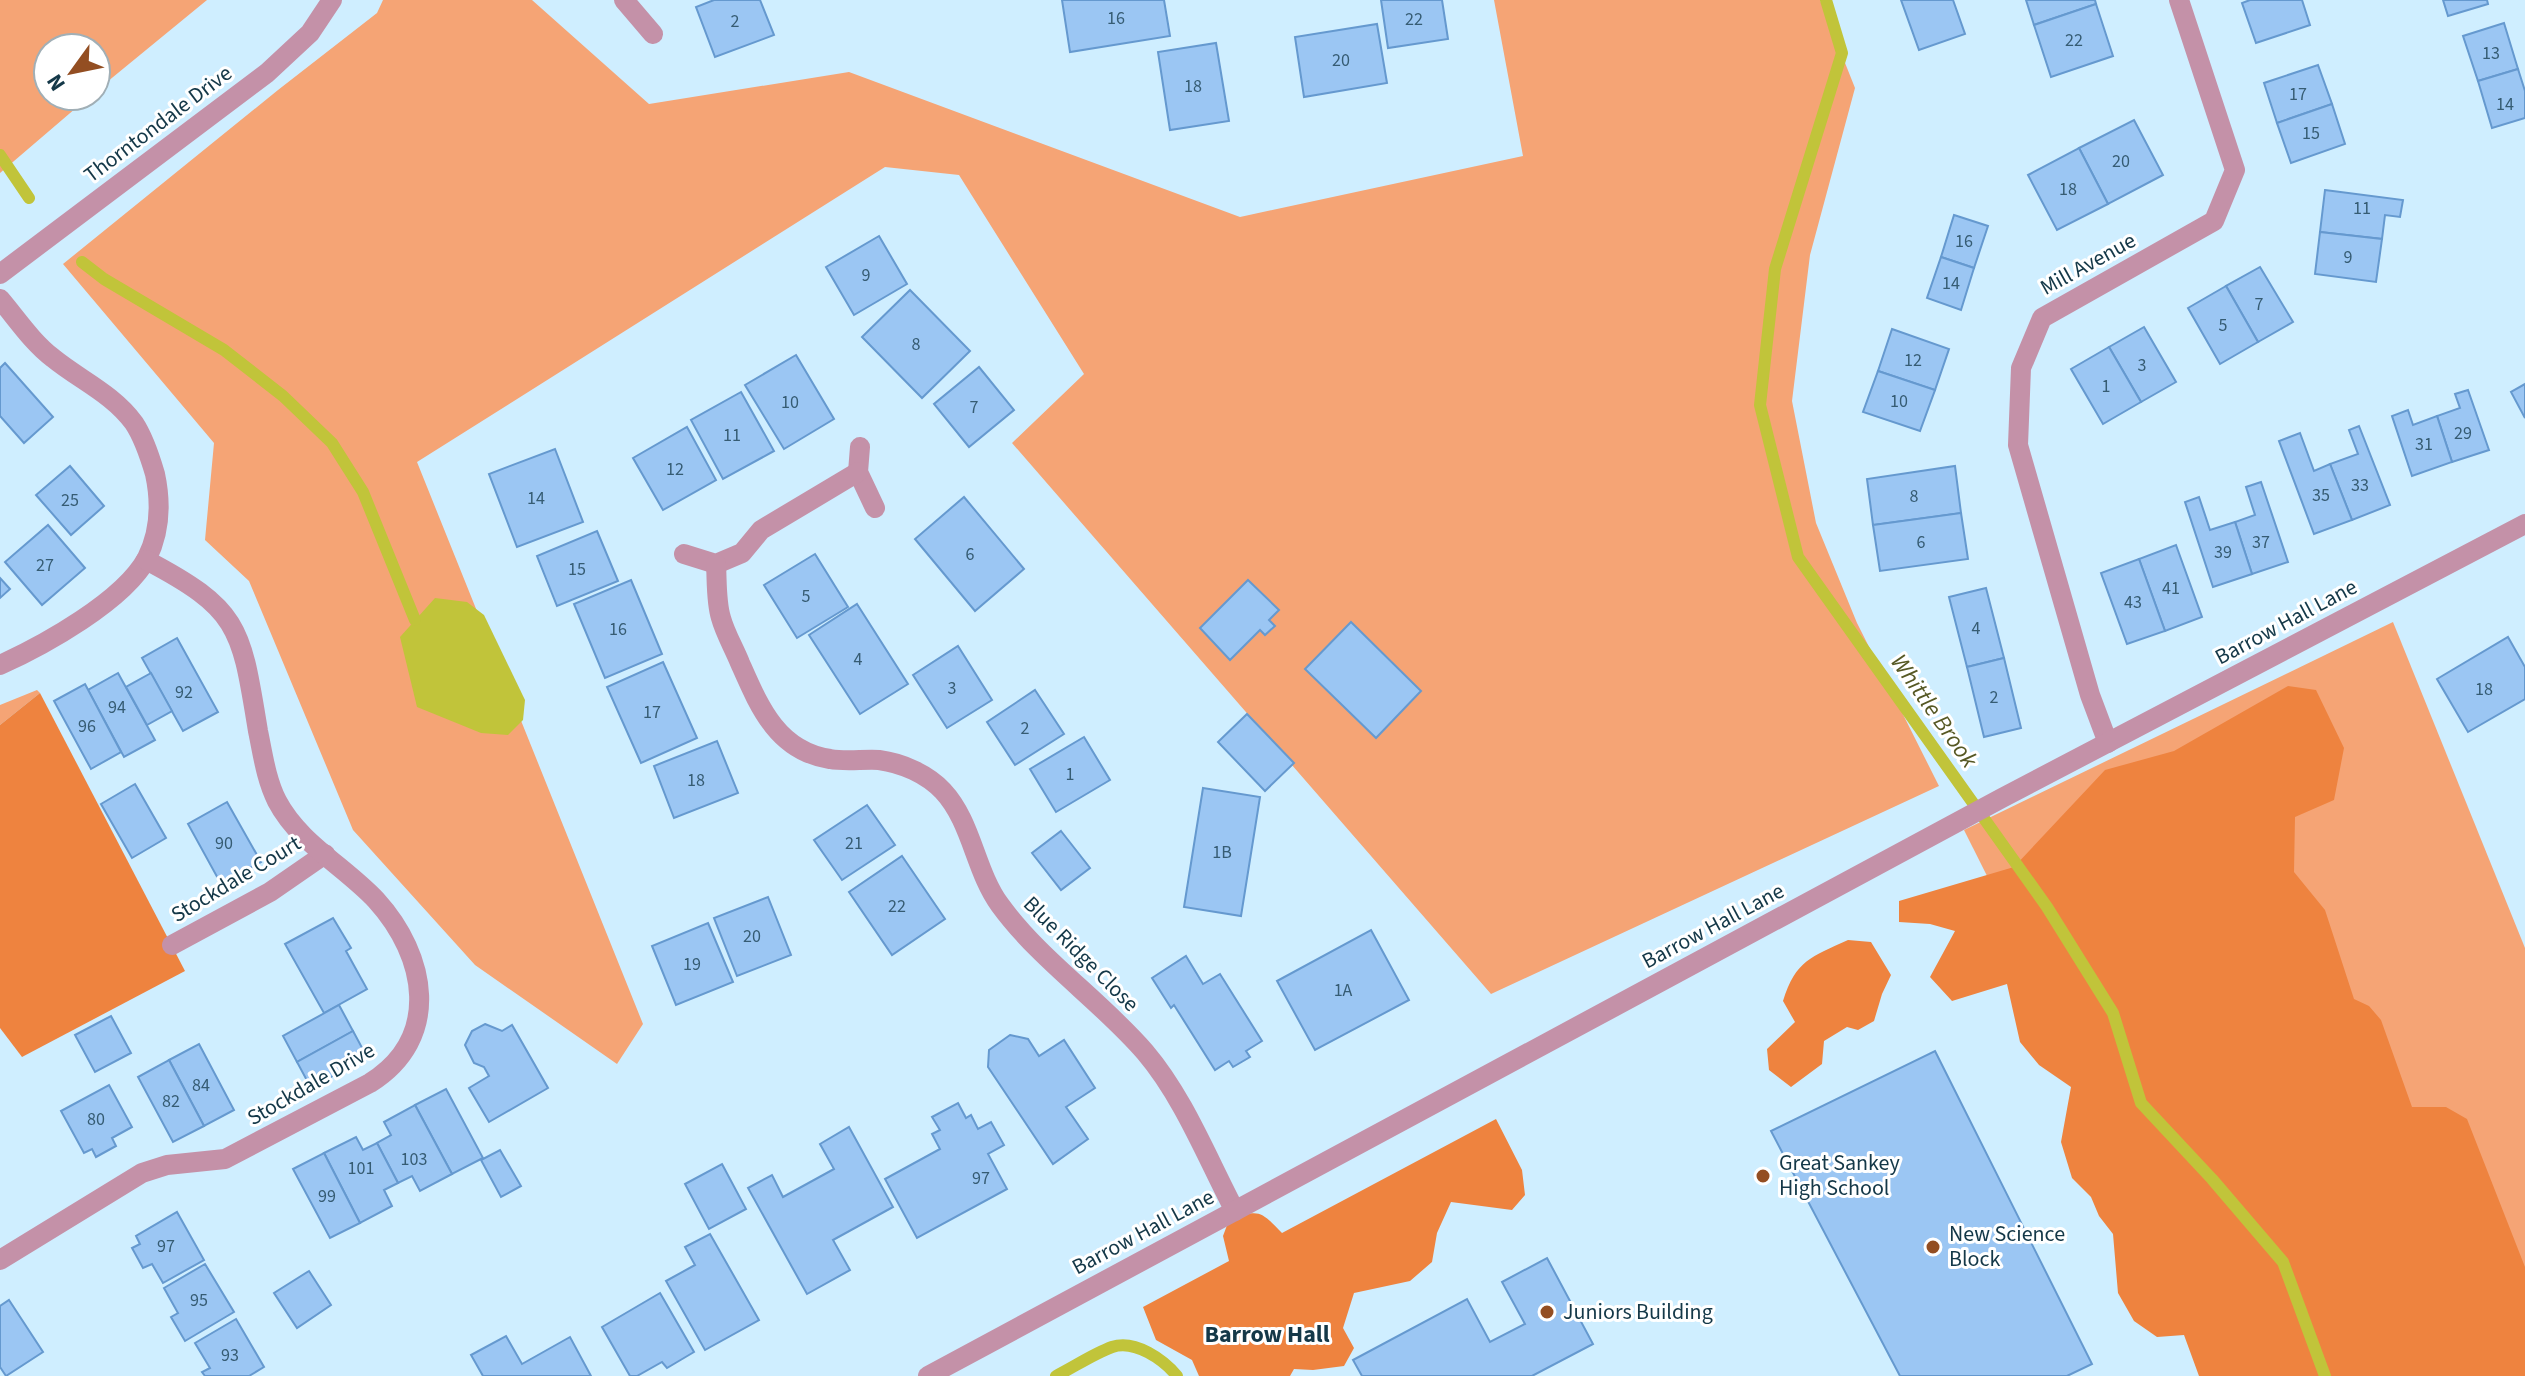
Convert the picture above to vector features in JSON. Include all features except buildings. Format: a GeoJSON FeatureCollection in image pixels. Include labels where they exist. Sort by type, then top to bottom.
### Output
{"type":"FeatureCollection","features":[{"type":"Feature","properties":{"kind":"street","name":"Thorntondale Drive"},"geometry":{"type":"LineString","coordinates":[[0,274],[267,73],[310,33],[332,0]]}},
{"type":"Feature","properties":{"kind":"street"},"geometry":{"type":"LineString","coordinates":[[624,0],[653,34]]}},
{"type":"Feature","properties":{"kind":"street","name":"Mill Avenue"},"geometry":{"type":"LineString","coordinates":[[2108,743],[2090,695],[2018,445],[2021,368],[2042,318],[2214,221],[2235,170],[2179,0]]}},
{"type":"Feature","properties":{"kind":"street"},"geometry":{"type":"LineString","coordinates":[[0,299],[37,344],[111,398],[134,424],[150,455],[158,487],[158,521],[146,560],[133,577],[57,635],[0,665]]}},
{"type":"Feature","properties":{"kind":"street"},"geometry":{"type":"LineString","coordinates":[[860,447],[858,472],[875,508]]}},
{"type":"Feature","properties":{"kind":"street"},"geometry":{"type":"LineString","coordinates":[[684,554],[716,564],[742,553],[761,530],[858,472]]}},
{"type":"Feature","properties":{"kind":"street","name":"Barrow Hall Lane"},"geometry":{"type":"LineString","coordinates":[[928,1376],[2002,798],[2525,524]]}},
{"type":"Feature","properties":{"kind":"street","name":"Stockdale Drive"},"geometry":{"type":"LineString","coordinates":[[0,1260],[142,1173],[167,1165],[225,1159],[370,1083],[384,1074],[409,1045],[420,1010],[420,990],[412,961],[397,929],[377,901],[299,832],[278,803],[267,776],[249,673],[238,634],[212,600],[146,560]]}},
{"type":"Feature","properties":{"kind":"street","name":"Blue Ridge Close"},"geometry":{"type":"LineString","coordinates":[[716,564],[720,616],[769,723],[786,741],[808,753],[830,759],[880,760],[901,766],[924,775],[944,792],[958,813],[998,903],[1019,929],[1145,1052],[1174,1093],[1235,1211]]}},
{"type":"Feature","properties":{"kind":"street","name":"Stockdale Court"},"geometry":{"type":"LineString","coordinates":[[172,945],[270,892],[325,854]]}},
{"type":"Feature","properties":{"kind":"shaded area"},"geometry":{"type":"Polygon","coordinates":[[[0,0],[207,0],[112,78],[112,32],[32,32],[32,112],[71,112],[0,173],[0,0]]]}},
{"type":"Feature","properties":{"kind":"shaded area"},"geometry":{"type":"Polygon","coordinates":[[[383,0],[532,0],[649,104],[849,72],[1240,217],[1523,156],[1494,0],[1820,0],[1855,88],[1810,255],[1792,401],[1816,523],[1857,623],[1939,786],[1491,994],[1012,443],[1084,374],[959,175],[885,167],[417,462],[643,1024],[617,1064],[475,965],[353,830],[249,581],[205,540],[214,443],[63,264],[377,13],[383,0]]]}},
{"type":"Feature","properties":{"kind":"shaded area"},"geometry":{"type":"Polygon","coordinates":[[[435,598],[467,602],[484,615],[525,700],[523,720],[508,735],[481,733],[417,707],[400,637],[435,598]]]}},
{"type":"Feature","properties":{"kind":"shaded area"},"geometry":{"type":"Polygon","coordinates":[[[2393,622],[2525,948],[2525,1376],[2238,1376],[1964,830],[2393,622]]]}},
{"type":"Feature","properties":{"kind":"shaded area"},"geometry":{"type":"Polygon","coordinates":[[[2288,686],[2316,690],[2344,748],[2334,800],[2295,817],[2294,872],[2325,910],[2354,999],[2369,1006],[2381,1020],[2412,1107],[2446,1107],[2467,1119],[2525,1267],[2525,1376],[2199,1376],[2184,1335],[2157,1337],[2134,1321],[2118,1293],[2113,1234],[2099,1216],[2091,1197],[2072,1178],[2061,1142],[2071,1087],[2039,1065],[2020,1042],[2007,984],[1952,1001],[1930,977],[1955,931],[1930,924],[1899,922],[1899,901],[2014,867],[2105,770],[2174,751],[2288,686]]]}},
{"type":"Feature","properties":{"kind":"shaded area"},"geometry":{"type":"Polygon","coordinates":[[[37,690],[40,693],[0,725],[0,705],[37,690]]]}},
{"type":"Feature","properties":{"kind":"shaded area"},"geometry":{"type":"Polygon","coordinates":[[[40,693],[185,971],[22,1057],[0,1028],[0,725],[40,693]]]}},
{"type":"Feature","properties":{"kind":"shaded area"},"geometry":{"type":"Polygon","coordinates":[[[1848,940],[1871,942],[1891,975],[1874,1021],[1858,1030],[1847,1027],[1824,1041],[1822,1064],[1791,1087],[1769,1070],[1767,1049],[1795,1022],[1783,1001],[1788,987],[1806,962],[1848,940]]]}},
{"type":"Feature","properties":{"kind":"shaded area"},"geometry":{"type":"Polygon","coordinates":[[[1496,1119],[1522,1170],[1525,1195],[1512,1210],[1451,1202],[1437,1233],[1432,1262],[1410,1281],[1354,1293],[1343,1328],[1354,1348],[1344,1366],[1294,1369],[1290,1376],[1199,1376],[1192,1360],[1156,1340],[1143,1307],[1229,1261],[1223,1236],[1229,1220],[1258,1214],[1282,1233],[1496,1119]]]}},
{"type":"Feature","properties":{"kind":"waterway","name":"Whittle Brook"},"geometry":{"type":"LineString","coordinates":[[1826,0],[1842,53],[1775,269],[1760,405],[1798,557],[2047,907],[2113,1013],[2141,1103],[2283,1262],[2325,1376]]}},
{"type":"Feature","properties":{"kind":"waterway"},"geometry":{"type":"LineString","coordinates":[[0,155],[29,198]]}},
{"type":"Feature","properties":{"kind":"waterway"},"geometry":{"type":"LineString","coordinates":[[82,262],[104,279],[224,350],[283,396],[332,443],[363,492],[415,620]]}},
{"type":"Feature","properties":{"kind":"waterway"},"geometry":{"type":"LineString","coordinates":[[1056,1376],[1098,1353],[1121,1345],[1148,1352],[1177,1376]]}},
{"type":"Feature","properties":{"kind":"place","name":"Great Sankey High School"},"geometry":{"type":"Point","coordinates":[1763,1176]}},
{"type":"Feature","properties":{"kind":"place","name":"New Science Block"},"geometry":{"type":"Point","coordinates":[1933,1247]}},
{"type":"Feature","properties":{"kind":"place","name":"Juniors Building"},"geometry":{"type":"Point","coordinates":[1547,1312]}},
{"type":"Feature","properties":{"kind":"district","name":"Barrow Hall"},"geometry":{"type":"Point","coordinates":[1267,1334]}}]}
